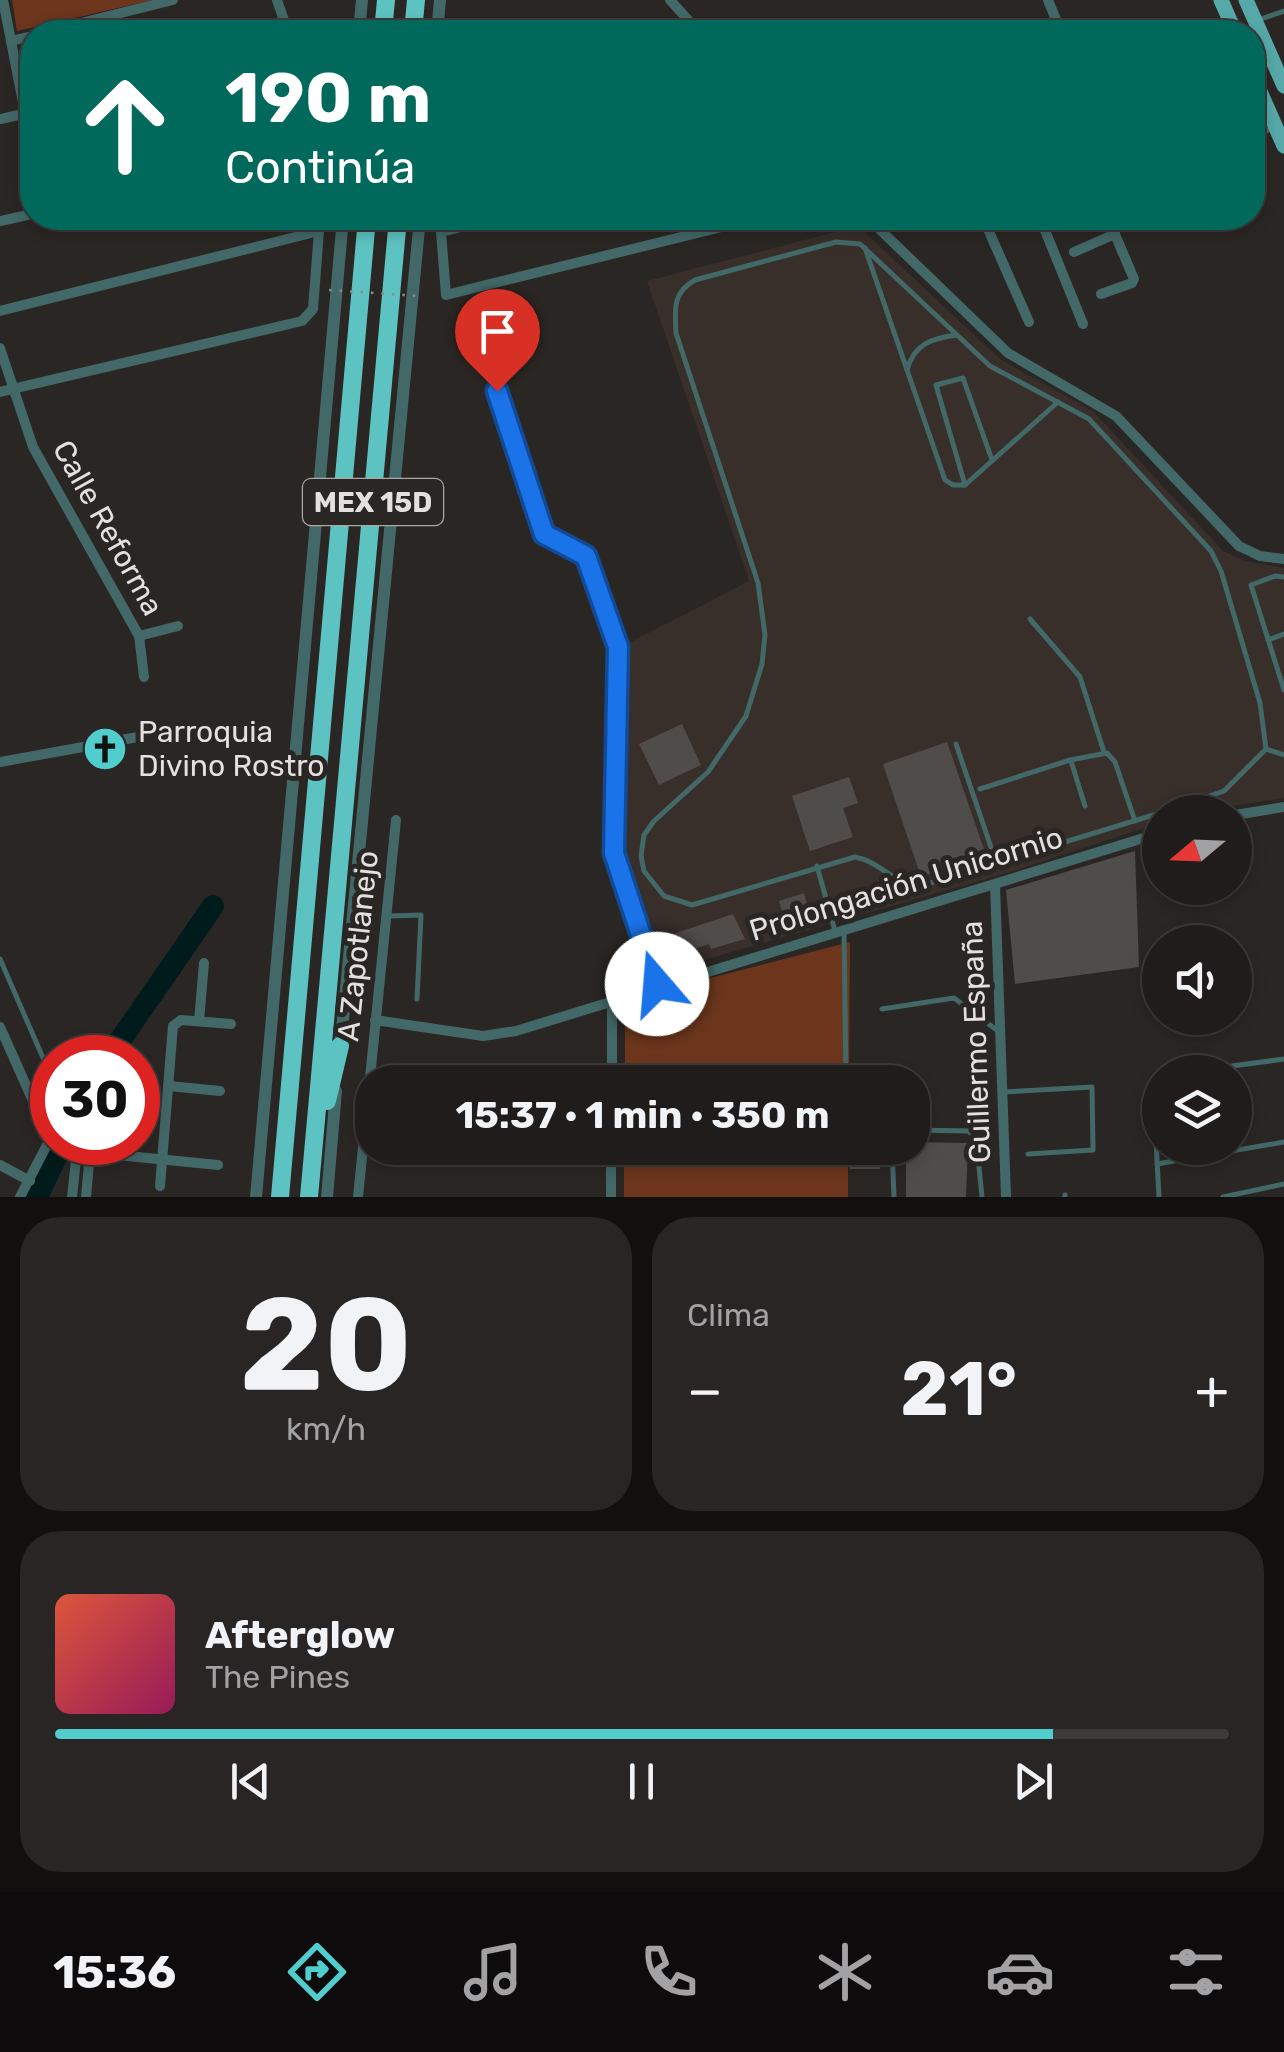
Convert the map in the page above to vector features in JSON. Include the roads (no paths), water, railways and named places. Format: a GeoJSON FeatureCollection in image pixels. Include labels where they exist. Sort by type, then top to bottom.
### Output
{"type":"FeatureCollection","features":[{"type":"Feature","properties":{"kind":"highway","name":"MEX 15D"},"geometry":{"type":"LineString","coordinates":[[280,1197],[366,230]]}},
{"type":"Feature","properties":{"kind":"highway","name":"MEX 15D"},"geometry":{"type":"LineString","coordinates":[[309,1197],[397,230]]}},
{"type":"Feature","properties":{"kind":"highway"},"geometry":{"type":"LineString","coordinates":[[312,1160],[340,1046]]}},
{"type":"Feature","properties":{"kind":"main road"},"geometry":{"type":"LineString","coordinates":[[1246,0],[1255,20]]}},
{"type":"Feature","properties":{"kind":"main road"},"geometry":{"type":"LineString","coordinates":[[1265,43],[1284,86]]}},
{"type":"Feature","properties":{"kind":"main road"},"geometry":{"type":"LineString","coordinates":[[1265,108],[1284,146]]}},
{"type":"Feature","properties":{"kind":"street"},"geometry":{"type":"LineString","coordinates":[[4,0],[20,77]]}},
{"type":"Feature","properties":{"kind":"street"},"geometry":{"type":"LineString","coordinates":[[93,20],[173,0]]}},
{"type":"Feature","properties":{"kind":"street"},"geometry":{"type":"LineString","coordinates":[[670,0],[688,20]]}},
{"type":"Feature","properties":{"kind":"street"},"geometry":{"type":"LineString","coordinates":[[11,41],[20,39]]}},
{"type":"Feature","properties":{"kind":"street"},"geometry":{"type":"LineString","coordinates":[[256,1197],[342,230]]}},
{"type":"Feature","properties":{"kind":"street"},"geometry":{"type":"LineString","coordinates":[[327,1197],[419,230]]}},
{"type":"Feature","properties":{"kind":"street"},"geometry":{"type":"LineString","coordinates":[[449,230],[441,232],[446,295],[709,230]]}},
{"type":"Feature","properties":{"kind":"street"},"geometry":{"type":"LineString","coordinates":[[879,230],[1008,353],[1116,416],[1239,546],[1260,556],[1284,559]]}},
{"type":"Feature","properties":{"kind":"street"},"geometry":{"type":"LineString","coordinates":[[988,230],[1029,322]]}},
{"type":"Feature","properties":{"kind":"street"},"geometry":{"type":"LineString","coordinates":[[1045,230],[1083,324]]}},
{"type":"Feature","properties":{"kind":"street"},"geometry":{"type":"LineString","coordinates":[[1101,294],[1134,282],[1113,230]]}},
{"type":"Feature","properties":{"kind":"street"},"geometry":{"type":"LineString","coordinates":[[0,312],[320,232],[313,309],[307,318],[0,392]]}},
{"type":"Feature","properties":{"kind":"street"},"geometry":{"type":"LineString","coordinates":[[1074,252],[1115,234]]}},
{"type":"Feature","properties":{"kind":"street","name":"Calle Reforma"},"geometry":{"type":"LineString","coordinates":[[0,348],[34,447],[139,636],[144,677]]}},
{"type":"Feature","properties":{"kind":"street"},"geometry":{"type":"LineString","coordinates":[[139,636],[178,626]]}},
{"type":"Feature","properties":{"kind":"street"},"geometry":{"type":"LineString","coordinates":[[618,647],[614,853],[657,984]]}},
{"type":"Feature","properties":{"kind":"street"},"geometry":{"type":"LineString","coordinates":[[0,762],[138,737]]}},
{"type":"Feature","properties":{"kind":"street"},"geometry":{"type":"LineString","coordinates":[[1252,813],[1284,808]]}},
{"type":"Feature","properties":{"kind":"street","name":"A Zapotlanejo"},"geometry":{"type":"LineString","coordinates":[[358,1197],[396,820]]}},
{"type":"Feature","properties":{"kind":"street","name":"Prolongación Unicornio"},"geometry":{"type":"LineString","coordinates":[[376,1020],[500,1034],[1142,839]]}},
{"type":"Feature","properties":{"kind":"street","name":"Guillermo España"},"geometry":{"type":"LineString","coordinates":[[996,885],[1006,1197]]}},
{"type":"Feature","properties":{"kind":"street"},"geometry":{"type":"LineString","coordinates":[[199,1021],[204,963]]}},
{"type":"Feature","properties":{"kind":"street"},"geometry":{"type":"LineString","coordinates":[[612,998],[612,1065]]}},
{"type":"Feature","properties":{"kind":"street"},"geometry":{"type":"LineString","coordinates":[[160,1186],[176,1022],[231,1024]]}},
{"type":"Feature","properties":{"kind":"street"},"geometry":{"type":"LineString","coordinates":[[0,1028],[50,1139],[20,1197]]}},
{"type":"Feature","properties":{"kind":"street"},"geometry":{"type":"LineString","coordinates":[[169,1086],[220,1091]]}},
{"type":"Feature","properties":{"kind":"street"},"geometry":{"type":"LineString","coordinates":[[162,1160],[218,1165]]}},
{"type":"Feature","properties":{"kind":"street"},"geometry":{"type":"LineString","coordinates":[[0,1165],[30,1181]]}},
{"type":"Feature","properties":{"kind":"street"},"geometry":{"type":"LineString","coordinates":[[72,1197],[75,1165]]}},
{"type":"Feature","properties":{"kind":"street"},"geometry":{"type":"LineString","coordinates":[[86,1197],[89,1165]]}},
{"type":"Feature","properties":{"kind":"street"},"geometry":{"type":"LineString","coordinates":[[611,1165],[611,1197]]}},
{"type":"Feature","properties":{"kind":"lane"},"geometry":{"type":"LineString","coordinates":[[1255,20],[1284,11]]}},
{"type":"Feature","properties":{"kind":"lane"},"geometry":{"type":"LineString","coordinates":[[1265,132],[1275,126]]}},
{"type":"Feature","properties":{"kind":"lane"},"geometry":{"type":"LineString","coordinates":[[1142,818],[916,886],[900,882],[863,858],[842,858],[692,905],[664,896],[644,871],[640,856],[644,836],[654,820],[708,772],[746,716],[762,664],[765,634],[758,582],[676,334],[678,294],[695,280],[836,242],[855,242],[990,366],[1094,424],[1219,564],[1260,703],[1266,749]]}},
{"type":"Feature","properties":{"kind":"lane"},"geometry":{"type":"LineString","coordinates":[[864,247],[938,470],[949,483],[964,484],[1058,402]]}},
{"type":"Feature","properties":{"kind":"lane"},"geometry":{"type":"LineString","coordinates":[[906,373],[917,348],[930,340],[957,335]]}},
{"type":"Feature","properties":{"kind":"lane"},"geometry":{"type":"LineString","coordinates":[[964,484],[936,385],[963,378],[992,460]]}},
{"type":"Feature","properties":{"kind":"lane"},"geometry":{"type":"LineString","coordinates":[[497,391],[544,534],[586,556],[618,647]]}},
{"type":"Feature","properties":{"kind":"lane"},"geometry":{"type":"LineString","coordinates":[[1284,577],[1252,583],[1284,690]]}},
{"type":"Feature","properties":{"kind":"lane"},"geometry":{"type":"LineString","coordinates":[[1030,619],[1080,676],[1104,752]]}},
{"type":"Feature","properties":{"kind":"lane"},"geometry":{"type":"LineString","coordinates":[[1268,640],[1284,634]]}},
{"type":"Feature","properties":{"kind":"lane"},"geometry":{"type":"LineString","coordinates":[[956,744],[996,862]]}},
{"type":"Feature","properties":{"kind":"lane"},"geometry":{"type":"LineString","coordinates":[[1266,749],[1284,755]]}},
{"type":"Feature","properties":{"kind":"lane"},"geometry":{"type":"LineString","coordinates":[[1213,795],[1224,791],[1266,749]]}},
{"type":"Feature","properties":{"kind":"lane"},"geometry":{"type":"LineString","coordinates":[[980,789],[1104,752],[1115,762],[1135,820]]}},
{"type":"Feature","properties":{"kind":"lane"},"geometry":{"type":"LineString","coordinates":[[1070,760],[1084,806]]}},
{"type":"Feature","properties":{"kind":"lane"},"geometry":{"type":"LineString","coordinates":[[817,866],[840,930],[845,1065]]}},
{"type":"Feature","properties":{"kind":"lane"},"geometry":{"type":"LineString","coordinates":[[386,916],[420,915],[417,999]]}},
{"type":"Feature","properties":{"kind":"lane"},"geometry":{"type":"LineString","coordinates":[[0,959],[33,1035]]}},
{"type":"Feature","properties":{"kind":"lane"},"geometry":{"type":"LineString","coordinates":[[882,1009],[954,998],[1000,1033]]}},
{"type":"Feature","properties":{"kind":"lane"},"geometry":{"type":"LineString","coordinates":[[1252,1063],[1284,1059]]}},
{"type":"Feature","properties":{"kind":"lane"},"geometry":{"type":"LineString","coordinates":[[1003,1092],[1092,1087],[1092,1150],[1028,1154]]}},
{"type":"Feature","properties":{"kind":"lane"},"geometry":{"type":"LineString","coordinates":[[930,1130],[968,1131],[976,1137],[982,1197]]}},
{"type":"Feature","properties":{"kind":"lane"},"geometry":{"type":"LineString","coordinates":[[1252,1148],[1284,1142]]}},
{"type":"Feature","properties":{"kind":"lane"},"geometry":{"type":"LineString","coordinates":[[893,1165],[894,1197]]}},
{"type":"Feature","properties":{"kind":"lane"},"geometry":{"type":"LineString","coordinates":[[1157,1165],[1159,1197]]}},
{"type":"Feature","properties":{"kind":"lane"},"geometry":{"type":"LineString","coordinates":[[1223,1197],[1284,1184]]}},
{"type":"Feature","properties":{"kind":"waterway"},"geometry":{"type":"LineString","coordinates":[[124,1035],[213,906]]}},
{"type":"Feature","properties":{"kind":"waterway"},"geometry":{"type":"LineString","coordinates":[[37,1197],[52,1165]]}},
{"type":"Feature","properties":{"kind":"place","name":"Parroquia Divino Rostro"},"geometry":{"type":"Point","coordinates":[105,749]}}]}
